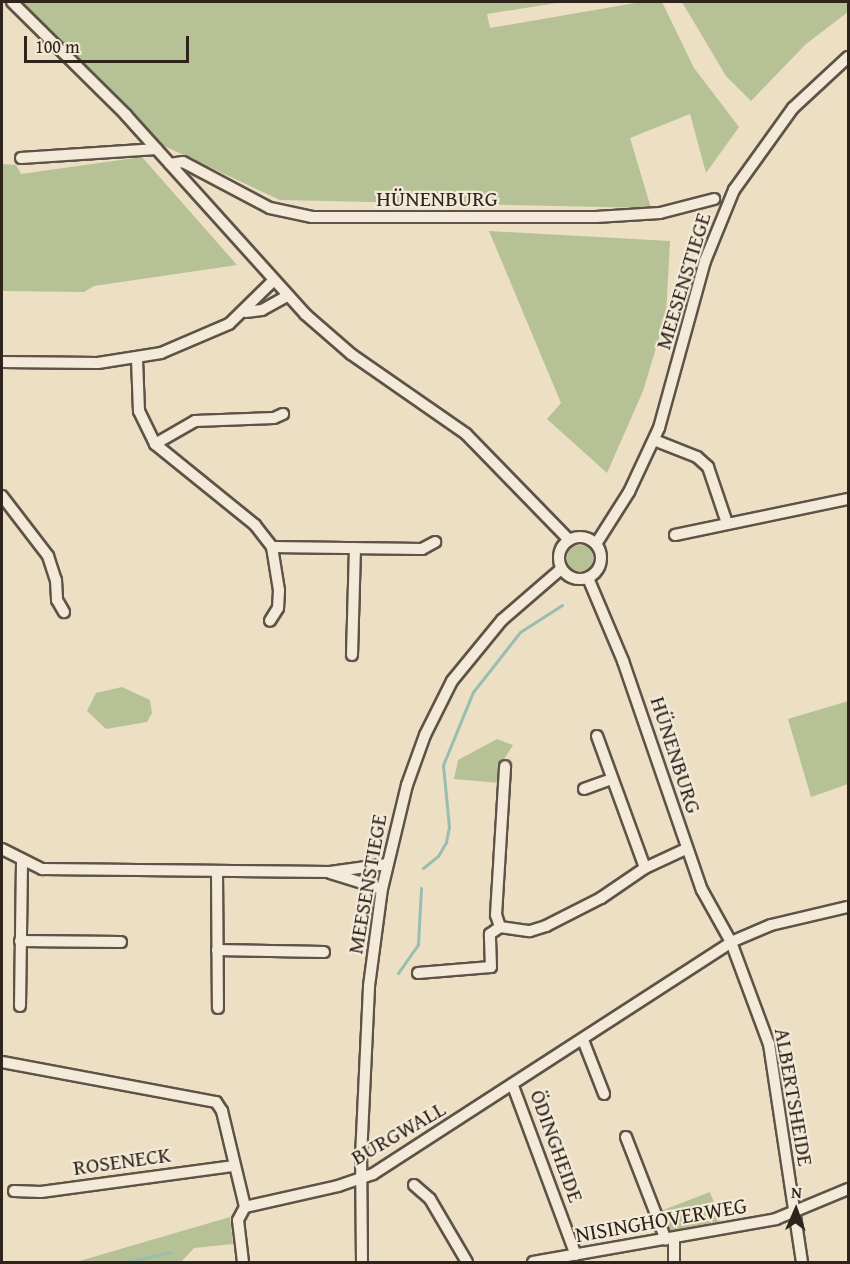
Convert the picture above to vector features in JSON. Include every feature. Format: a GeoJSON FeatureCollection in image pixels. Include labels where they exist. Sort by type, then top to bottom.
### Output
{"type":"FeatureCollection","features":[{"type":"Feature","properties":{"kind":"street"},"geometry":{"type":"LineString","coordinates":[[12,2],[170,164],[286,296],[351,354],[466,434],[504,470],[569,540]]}},
{"type":"Feature","properties":{"kind":"street","name":"MEESENSTIEGE"},"geometry":{"type":"LineString","coordinates":[[588,578],[601,563],[596,544],[619,508],[654,440],[705,261],[734,190],[793,108],[849,57]]}},
{"type":"Feature","properties":{"kind":"street"},"geometry":{"type":"LineString","coordinates":[[21,158],[156,149]]}},
{"type":"Feature","properties":{"kind":"street","name":"HÜNENBURG"},"geometry":{"type":"LineString","coordinates":[[170,164],[183,162],[270,208],[312,217],[596,217],[660,213],[714,199]]}},
{"type":"Feature","properties":{"kind":"street"},"geometry":{"type":"LineString","coordinates":[[246,312],[254,298],[273,281]]}},
{"type":"Feature","properties":{"kind":"street"},"geometry":{"type":"LineString","coordinates":[[2,362],[98,363],[136,359],[192,343],[246,312],[262,310],[286,296]]}},
{"type":"Feature","properties":{"kind":"street"},"geometry":{"type":"LineString","coordinates":[[136,359],[139,411],[155,444],[164,455],[255,525],[272,547],[279,590],[278,608],[270,621]]}},
{"type":"Feature","properties":{"kind":"street"},"geometry":{"type":"LineString","coordinates":[[155,444],[195,421],[274,418],[283,414]]}},
{"type":"Feature","properties":{"kind":"street"},"geometry":{"type":"LineString","coordinates":[[654,440],[697,457],[708,467],[727,523]]}},
{"type":"Feature","properties":{"kind":"street"},"geometry":{"type":"LineString","coordinates":[[2,496],[48,556],[56,580],[57,600],[64,612]]}},
{"type":"Feature","properties":{"kind":"street"},"geometry":{"type":"LineString","coordinates":[[675,535],[849,499]]}},
{"type":"Feature","properties":{"kind":"street"},"geometry":{"type":"LineString","coordinates":[[588,578],[573,578],[561,569],[559,556],[569,540],[580,537],[596,544]]}},
{"type":"Feature","properties":{"kind":"street"},"geometry":{"type":"LineString","coordinates":[[272,547],[422,549],[435,542]]}},
{"type":"Feature","properties":{"kind":"street"},"geometry":{"type":"LineString","coordinates":[[352,656],[355,548]]}},
{"type":"Feature","properties":{"kind":"street","name":"MEESENSTIEGE"},"geometry":{"type":"LineString","coordinates":[[363,1263],[361,1179],[368,996],[382,889],[411,775],[425,735],[452,681],[502,620],[561,569]]}},
{"type":"Feature","properties":{"kind":"street","name":"HÜNENBURG"},"geometry":{"type":"LineString","coordinates":[[588,578],[623,661],[702,890],[732,942]]}},
{"type":"Feature","properties":{"kind":"street"},"geometry":{"type":"LineString","coordinates":[[597,736],[645,868]]}},
{"type":"Feature","properties":{"kind":"street"},"geometry":{"type":"LineString","coordinates":[[500,927],[496,915],[505,766]]}},
{"type":"Feature","properties":{"kind":"street"},"geometry":{"type":"LineString","coordinates":[[584,789],[612,779]]}},
{"type":"Feature","properties":{"kind":"street"},"geometry":{"type":"LineString","coordinates":[[2,849],[42,869],[330,872],[387,864]]}},
{"type":"Feature","properties":{"kind":"street"},"geometry":{"type":"LineString","coordinates":[[418,973],[491,967],[490,934],[500,927],[530,931],[546,926],[601,898],[645,868],[686,849]]}},
{"type":"Feature","properties":{"kind":"street"},"geometry":{"type":"LineString","coordinates":[[20,1006],[22,860]]}},
{"type":"Feature","properties":{"kind":"street"},"geometry":{"type":"LineString","coordinates":[[218,872],[218,1008]]}},
{"type":"Feature","properties":{"kind":"street"},"geometry":{"type":"LineString","coordinates":[[330,872],[382,889]]}},
{"type":"Feature","properties":{"kind":"street","name":"BURGWALL"},"geometry":{"type":"LineString","coordinates":[[245,1207],[361,1179],[395,1163],[732,942],[771,925],[847,911]]}},
{"type":"Feature","properties":{"kind":"street"},"geometry":{"type":"LineString","coordinates":[[20,941],[121,942]]}},
{"type":"Feature","properties":{"kind":"street","name":"ALBERTSHEIDE"},"geometry":{"type":"LineString","coordinates":[[732,942],[769,1044],[802,1263]]}},
{"type":"Feature","properties":{"kind":"street"},"geometry":{"type":"LineString","coordinates":[[217,950],[324,952]]}},
{"type":"Feature","properties":{"kind":"street"},"geometry":{"type":"LineString","coordinates":[[583,1040],[604,1094]]}},
{"type":"Feature","properties":{"kind":"street"},"geometry":{"type":"LineString","coordinates":[[2,1062],[207,1097],[222,1111],[245,1207],[238,1220],[243,1263]]}},
{"type":"Feature","properties":{"kind":"street","name":"ÖDINGHEIDE"},"geometry":{"type":"LineString","coordinates":[[513,1086],[576,1255]]}},
{"type":"Feature","properties":{"kind":"street"},"geometry":{"type":"LineString","coordinates":[[626,1137],[670,1239],[674,1263]]}},
{"type":"Feature","properties":{"kind":"street","name":"ROSENECK"},"geometry":{"type":"LineString","coordinates":[[14,1191],[41,1192],[234,1166]]}},
{"type":"Feature","properties":{"kind":"street"},"geometry":{"type":"LineString","coordinates":[[414,1185],[430,1199],[467,1263]]}},
{"type":"Feature","properties":{"kind":"street","name":"NISINGHOVERWEG"},"geometry":{"type":"LineString","coordinates":[[533,1263],[776,1218],[849,1189]]}},
{"type":"Feature","properties":{"kind":"green space"},"geometry":{"type":"Polygon","coordinates":[[[21,2],[563,2],[487,14],[490,28],[641,2],[662,2],[694,68],[739,127],[706,173],[690,114],[630,138],[651,208],[280,200],[162,145],[21,2]]]}},
{"type":"Feature","properties":{"kind":"green space"},"geometry":{"type":"Polygon","coordinates":[[[682,2],[848,2],[848,12],[806,44],[751,101],[726,76],[682,2]]]}},
{"type":"Feature","properties":{"kind":"green space"},"geometry":{"type":"Polygon","coordinates":[[[142,157],[237,265],[94,286],[84,292],[2,291],[2,164],[16,165],[21,174],[142,157]]]}},
{"type":"Feature","properties":{"kind":"green space"},"geometry":{"type":"Polygon","coordinates":[[[489,231],[670,241],[666,315],[643,391],[607,473],[547,419],[561,403],[489,231]]]}},
{"type":"Feature","properties":{"kind":"green space"},"geometry":{"type":"Polygon","coordinates":[[[580,545],[589,549],[593,558],[589,567],[580,571],[571,567],[567,558],[571,549],[580,545]]]}},
{"type":"Feature","properties":{"kind":"green space"},"geometry":{"type":"Polygon","coordinates":[[[122,687],[150,700],[152,713],[147,722],[106,729],[87,711],[96,693],[122,687]]]}},
{"type":"Feature","properties":{"kind":"green space"},"geometry":{"type":"Polygon","coordinates":[[[848,701],[848,784],[811,797],[788,719],[848,701]]]}},
{"type":"Feature","properties":{"kind":"green space"},"geometry":{"type":"Polygon","coordinates":[[[497,739],[513,745],[503,761],[500,783],[454,779],[458,760],[497,739]]]}},
{"type":"Feature","properties":{"kind":"green space"},"geometry":{"type":"Polygon","coordinates":[[[710,1192],[721,1221],[665,1232],[658,1212],[710,1192]]]}},
{"type":"Feature","properties":{"kind":"green space"},"geometry":{"type":"Polygon","coordinates":[[[230,1217],[233,1244],[194,1248],[181,1262],[76,1262],[230,1217]]]}},
{"type":"Feature","properties":{"kind":"waterway"},"geometry":{"type":"LineString","coordinates":[[423,868],[438,856],[446,842],[449,827],[443,765],[473,692],[520,632],[562,605]]}},
{"type":"Feature","properties":{"kind":"waterway"},"geometry":{"type":"LineString","coordinates":[[398,973],[418,944],[421,888]]}},
{"type":"Feature","properties":{"kind":"waterway"},"geometry":{"type":"LineString","coordinates":[[127,1262],[171,1252]]}}]}
